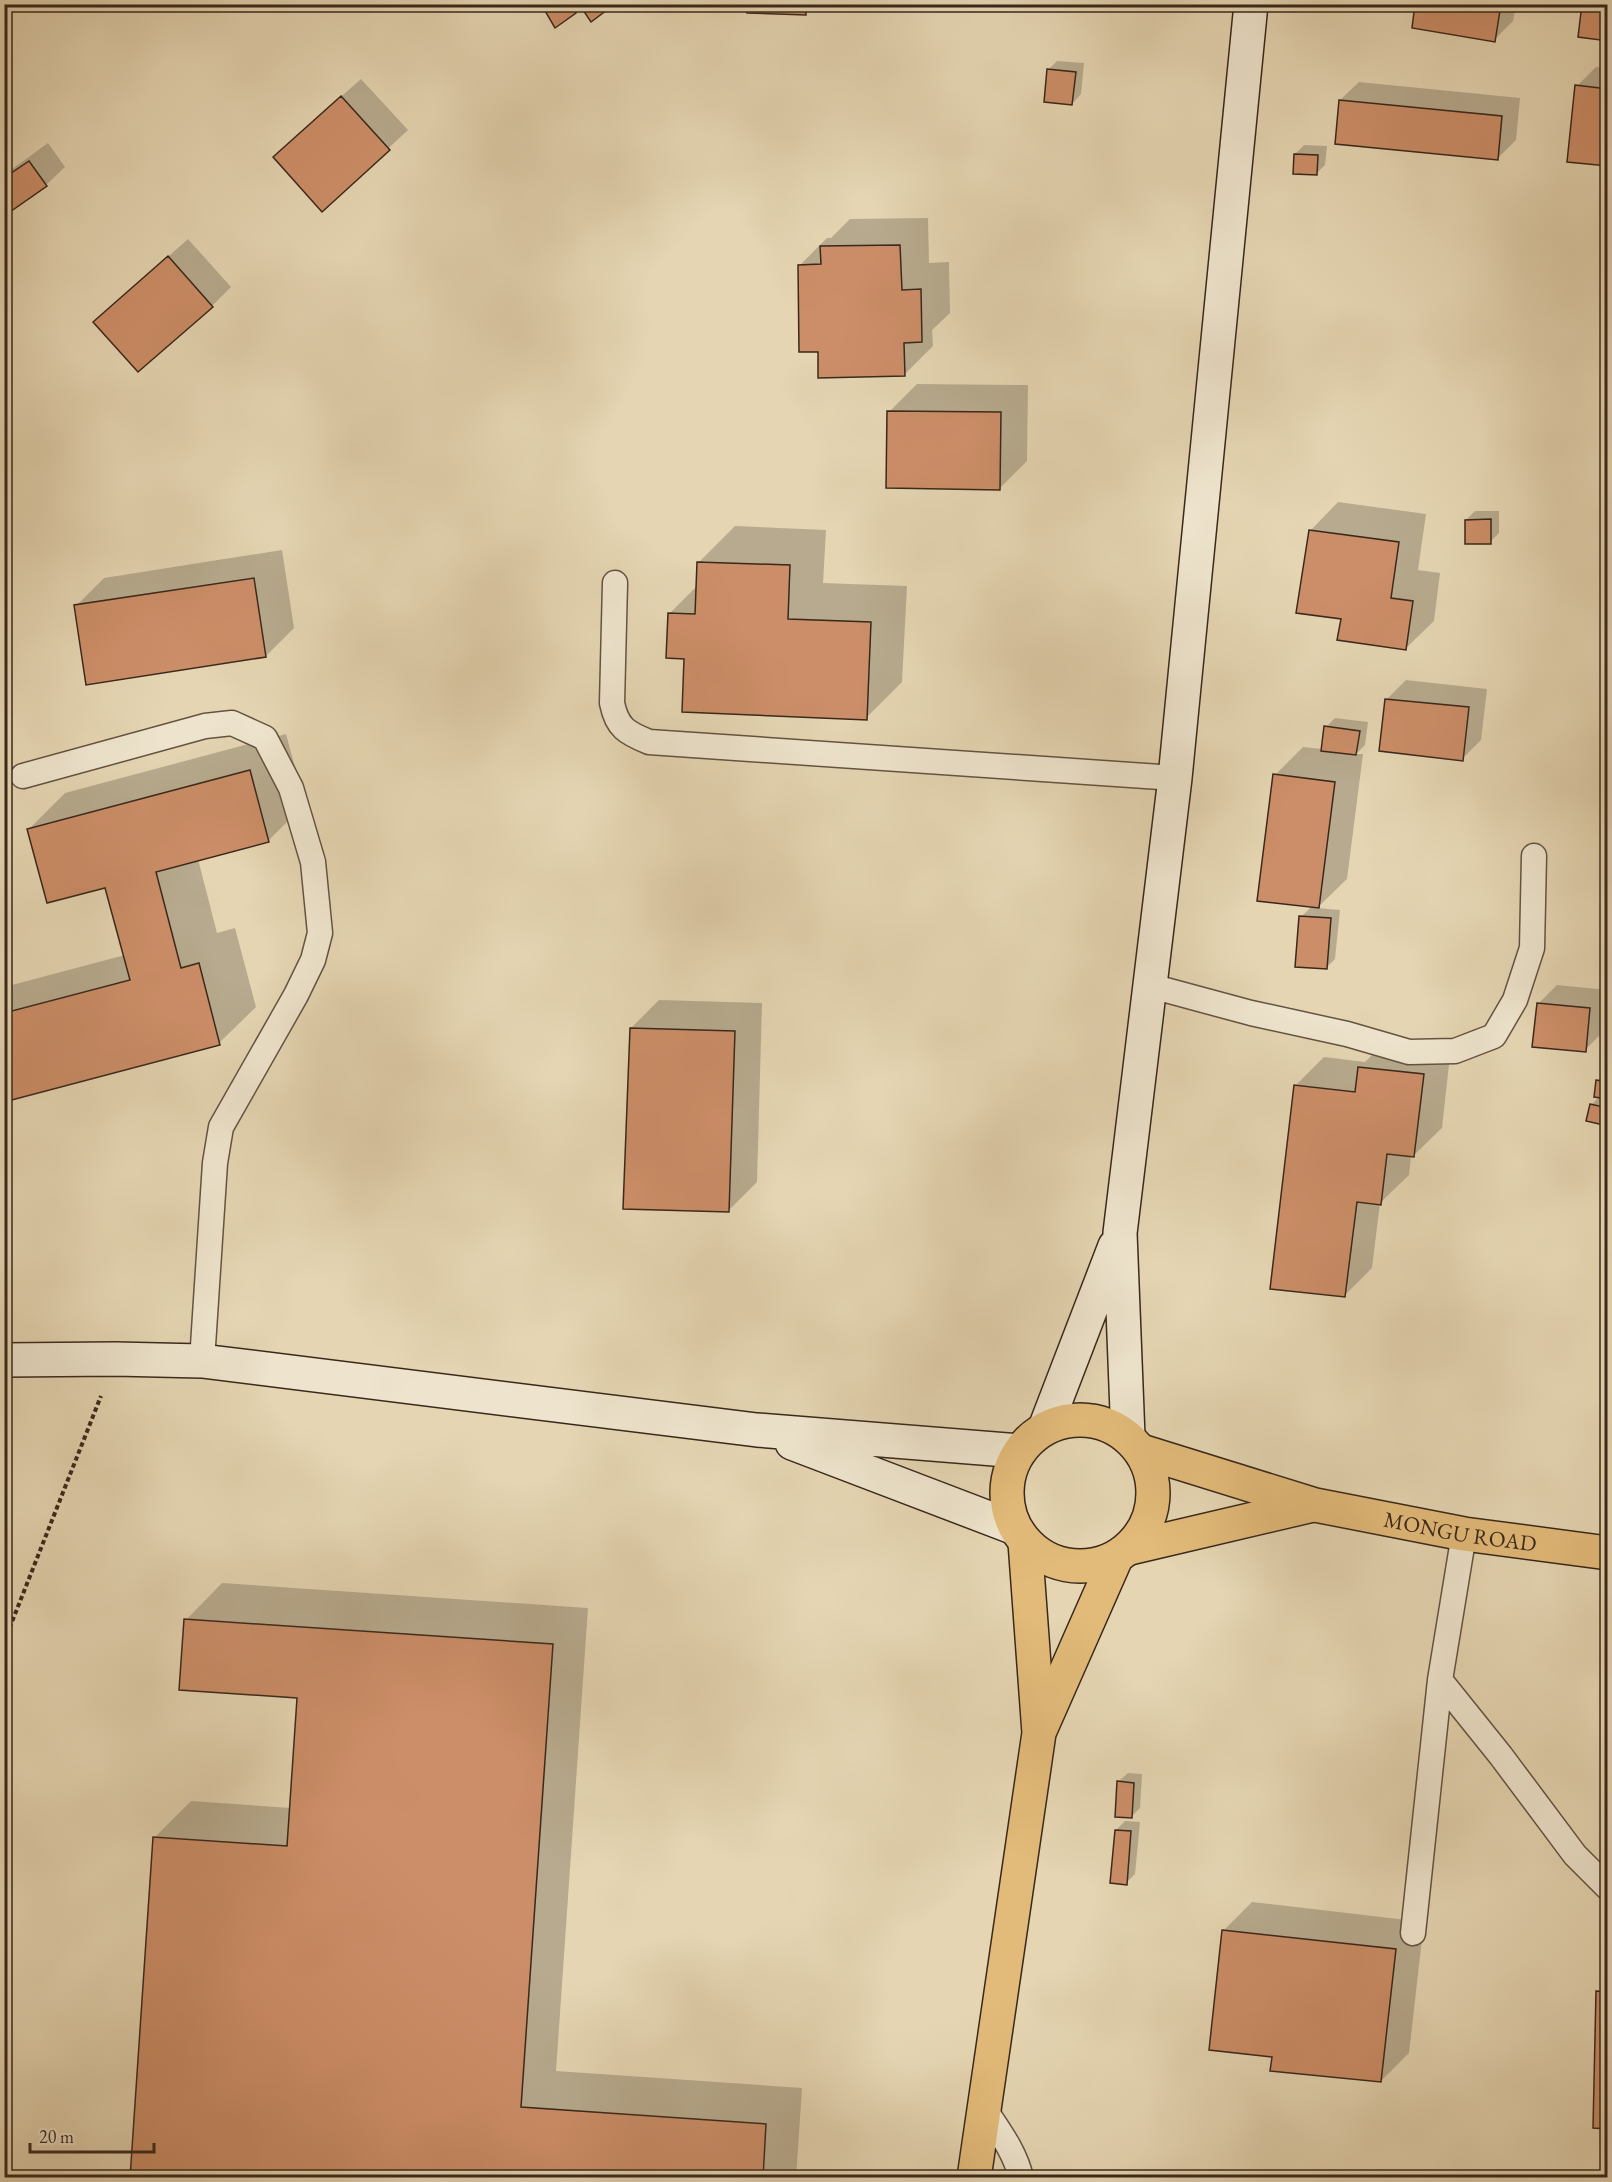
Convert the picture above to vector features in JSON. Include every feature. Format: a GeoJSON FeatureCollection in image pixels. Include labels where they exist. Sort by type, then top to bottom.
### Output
{"type":"FeatureCollection","features":[{"type":"Feature","properties":{"kind":"main road"},"geometry":{"type":"LineString","coordinates":[[1135,1444],[1120,1233],[1175,778],[1251,4]]}},
{"type":"Feature","properties":{"kind":"main road"},"geometry":{"type":"LineString","coordinates":[[1045,1428],[1120,1233]]}},
{"type":"Feature","properties":{"kind":"main road"},"geometry":{"type":"LineString","coordinates":[[4,1360],[202,1361],[757,1430],[1020,1451]]}},
{"type":"Feature","properties":{"kind":"main road"},"geometry":{"type":"LineString","coordinates":[[1079,1420],[1113,1427],[1135,1444],[1149,1466],[1154,1484],[1154,1502],[1149,1519],[1141,1535],[1123,1553],[1101,1564],[1068,1566],[1051,1561],[1037,1553],[1020,1535],[1009,1513],[1008,1480],[1012,1465],[1020,1451],[1045,1428],[1061,1422],[1079,1420]]}},
{"type":"Feature","properties":{"kind":"main road"},"geometry":{"type":"LineString","coordinates":[[757,1430],[1020,1535]]}},
{"type":"Feature","properties":{"kind":"main road","name":"MONGU ROAD"},"geometry":{"type":"LineString","coordinates":[[1135,1444],[1315,1505],[1464,1534],[1608,1553]]}},
{"type":"Feature","properties":{"kind":"main road","name":"MONGU ROAD"},"geometry":{"type":"LineString","coordinates":[[1123,1553],[1315,1505]]}},
{"type":"Feature","properties":{"kind":"main road"},"geometry":{"type":"LineString","coordinates":[[974,2178],[1039,1733],[1020,1535]]}},
{"type":"Feature","properties":{"kind":"main road"},"geometry":{"type":"LineString","coordinates":[[1039,1733],[1123,1553]]}},
{"type":"Feature","properties":{"kind":"lane"},"geometry":{"type":"LineString","coordinates":[[615,583],[612,703],[615,718],[629,734],[649,742],[1175,778]]}},
{"type":"Feature","properties":{"kind":"lane"},"geometry":{"type":"LineString","coordinates":[[23,776],[205,726],[232,723],[265,738],[291,788],[313,862],[320,933],[313,960],[296,995],[221,1126],[215,1163],[202,1361]]}},
{"type":"Feature","properties":{"kind":"lane"},"geometry":{"type":"LineString","coordinates":[[1151,986],[1251,1013],[1347,1034],[1409,1052],[1455,1050],[1494,1036],[1515,1000],[1532,948],[1534,856]]}},
{"type":"Feature","properties":{"kind":"lane"},"geometry":{"type":"LineString","coordinates":[[1413,1933],[1440,1680],[1464,1534]]}},
{"type":"Feature","properties":{"kind":"lane"},"geometry":{"type":"LineString","coordinates":[[1440,1680],[1501,1756],[1575,1855],[1608,1888]]}},
{"type":"Feature","properties":{"kind":"lane"},"geometry":{"type":"LineString","coordinates":[[984,2108],[1014,2156],[1021,2178]]}},
{"type":"Feature","properties":{"kind":"path"},"geometry":{"type":"LineString","coordinates":[[4,1642],[115,1359]]}},
{"type":"Feature","properties":{"kind":"building"},"geometry":{"type":"Polygon","coordinates":[[[541,4],[571,4],[576,13],[555,28],[541,4]]]}},
{"type":"Feature","properties":{"kind":"building"},"geometry":{"type":"Polygon","coordinates":[[[579,4],[615,4],[591,22],[579,4]]]}},
{"type":"Feature","properties":{"kind":"building"},"geometry":{"type":"Polygon","coordinates":[[[747,4],[916,4],[916,9],[806,6],[806,15],[747,13],[747,4]]]}},
{"type":"Feature","properties":{"kind":"building"},"geometry":{"type":"Polygon","coordinates":[[[1415,4],[1501,4],[1495,42],[1412,28],[1415,4]]]}},
{"type":"Feature","properties":{"kind":"building"},"geometry":{"type":"Polygon","coordinates":[[[1582,4],[1608,4],[1608,41],[1578,37],[1582,4]]]}},
{"type":"Feature","properties":{"kind":"building"},"geometry":{"type":"Polygon","coordinates":[[[1047,69],[1076,72],[1072,105],[1044,102],[1047,69]]]}},
{"type":"Feature","properties":{"kind":"building"},"geometry":{"type":"Polygon","coordinates":[[[1575,85],[1608,89],[1608,166],[1567,162],[1575,85]]]}},
{"type":"Feature","properties":{"kind":"building"},"geometry":{"type":"Polygon","coordinates":[[[341,96],[390,150],[322,212],[273,157],[341,96]]]}},
{"type":"Feature","properties":{"kind":"building"},"geometry":{"type":"Polygon","coordinates":[[[1339,100],[1502,116],[1498,160],[1335,144],[1339,100]]]}},
{"type":"Feature","properties":{"kind":"building"},"geometry":{"type":"Polygon","coordinates":[[[1294,154],[1318,155],[1317,175],[1293,174],[1294,154]]]}},
{"type":"Feature","properties":{"kind":"building"},"geometry":{"type":"Polygon","coordinates":[[[29,161],[47,186],[4,216],[4,178],[29,161]]]}},
{"type":"Feature","properties":{"kind":"building"},"geometry":{"type":"Polygon","coordinates":[[[900,245],[902,290],[921,289],[922,342],[904,343],[905,376],[818,378],[818,352],[799,352],[798,265],[821,264],[820,246],[900,245]]]}},
{"type":"Feature","properties":{"kind":"building"},"geometry":{"type":"Polygon","coordinates":[[[168,256],[213,307],[138,372],[93,322],[168,256]]]}},
{"type":"Feature","properties":{"kind":"building"},"geometry":{"type":"Polygon","coordinates":[[[887,411],[1001,412],[1000,490],[886,488],[887,411]]]}},
{"type":"Feature","properties":{"kind":"building"},"geometry":{"type":"Polygon","coordinates":[[[1491,519],[1491,544],[1465,544],[1465,520],[1491,519]]]}},
{"type":"Feature","properties":{"kind":"building"},"geometry":{"type":"Polygon","coordinates":[[[1309,530],[1399,542],[1391,598],[1413,601],[1406,650],[1337,640],[1341,619],[1296,613],[1309,530]]]}},
{"type":"Feature","properties":{"kind":"building"},"geometry":{"type":"Polygon","coordinates":[[[697,562],[790,565],[788,619],[871,622],[867,720],[682,712],[684,659],[666,658],[668,613],[695,614],[697,562]]]}},
{"type":"Feature","properties":{"kind":"building"},"geometry":{"type":"Polygon","coordinates":[[[254,578],[266,657],[86,685],[74,605],[254,578]]]}},
{"type":"Feature","properties":{"kind":"building"},"geometry":{"type":"Polygon","coordinates":[[[1385,699],[1469,707],[1463,761],[1379,751],[1385,699]]]}},
{"type":"Feature","properties":{"kind":"building"},"geometry":{"type":"Polygon","coordinates":[[[1324,726],[1360,731],[1356,755],[1321,751],[1324,726]]]}},
{"type":"Feature","properties":{"kind":"building"},"geometry":{"type":"Polygon","coordinates":[[[250,770],[269,842],[156,872],[181,968],[199,963],[220,1045],[4,1102],[4,1013],[130,980],[105,888],[47,903],[27,829],[250,770]]]}},
{"type":"Feature","properties":{"kind":"building"},"geometry":{"type":"Polygon","coordinates":[[[1273,774],[1335,782],[1319,908],[1257,901],[1273,774]]]}},
{"type":"Feature","properties":{"kind":"building"},"geometry":{"type":"Polygon","coordinates":[[[1299,916],[1331,918],[1327,969],[1295,967],[1299,916]]]}},
{"type":"Feature","properties":{"kind":"building"},"geometry":{"type":"Polygon","coordinates":[[[1537,1003],[1590,1008],[1586,1052],[1532,1047],[1537,1003]]]}},
{"type":"Feature","properties":{"kind":"building"},"geometry":{"type":"Polygon","coordinates":[[[630,1028],[735,1031],[729,1212],[623,1209],[630,1028]]]}},
{"type":"Feature","properties":{"kind":"building"},"geometry":{"type":"Polygon","coordinates":[[[1605,1052],[1608,1052],[1608,1072],[1602,1071],[1605,1052]]]}},
{"type":"Feature","properties":{"kind":"building"},"geometry":{"type":"Polygon","coordinates":[[[1358,1067],[1424,1074],[1414,1157],[1387,1154],[1381,1205],[1357,1202],[1345,1297],[1270,1289],[1294,1085],[1355,1092],[1358,1067]]]}},
{"type":"Feature","properties":{"kind":"building"},"geometry":{"type":"Polygon","coordinates":[[[1596,1080],[1608,1082],[1608,1099],[1594,1097],[1596,1080]]]}},
{"type":"Feature","properties":{"kind":"building"},"geometry":{"type":"Polygon","coordinates":[[[1590,1104],[1608,1108],[1608,1126],[1586,1121],[1590,1104]]]}},
{"type":"Feature","properties":{"kind":"building"},"geometry":{"type":"Polygon","coordinates":[[[184,1619],[553,1644],[521,2107],[766,2124],[763,2178],[130,2178],[153,1837],[287,1846],[297,1698],[179,1690],[184,1619]]]}},
{"type":"Feature","properties":{"kind":"building"},"geometry":{"type":"Polygon","coordinates":[[[1117,1781],[1134,1783],[1132,1818],[1115,1817],[1117,1781]]]}},
{"type":"Feature","properties":{"kind":"building"},"geometry":{"type":"Polygon","coordinates":[[[1115,1830],[1131,1831],[1127,1885],[1110,1883],[1115,1830]]]}},
{"type":"Feature","properties":{"kind":"building"},"geometry":{"type":"Polygon","coordinates":[[[1222,1930],[1396,1949],[1381,2082],[1270,2071],[1272,2057],[1209,2050],[1222,1930]]]}},
{"type":"Feature","properties":{"kind":"building"},"geometry":{"type":"Polygon","coordinates":[[[1596,1991],[1608,1992],[1608,2129],[1593,2128],[1596,1991]]]}}]}
